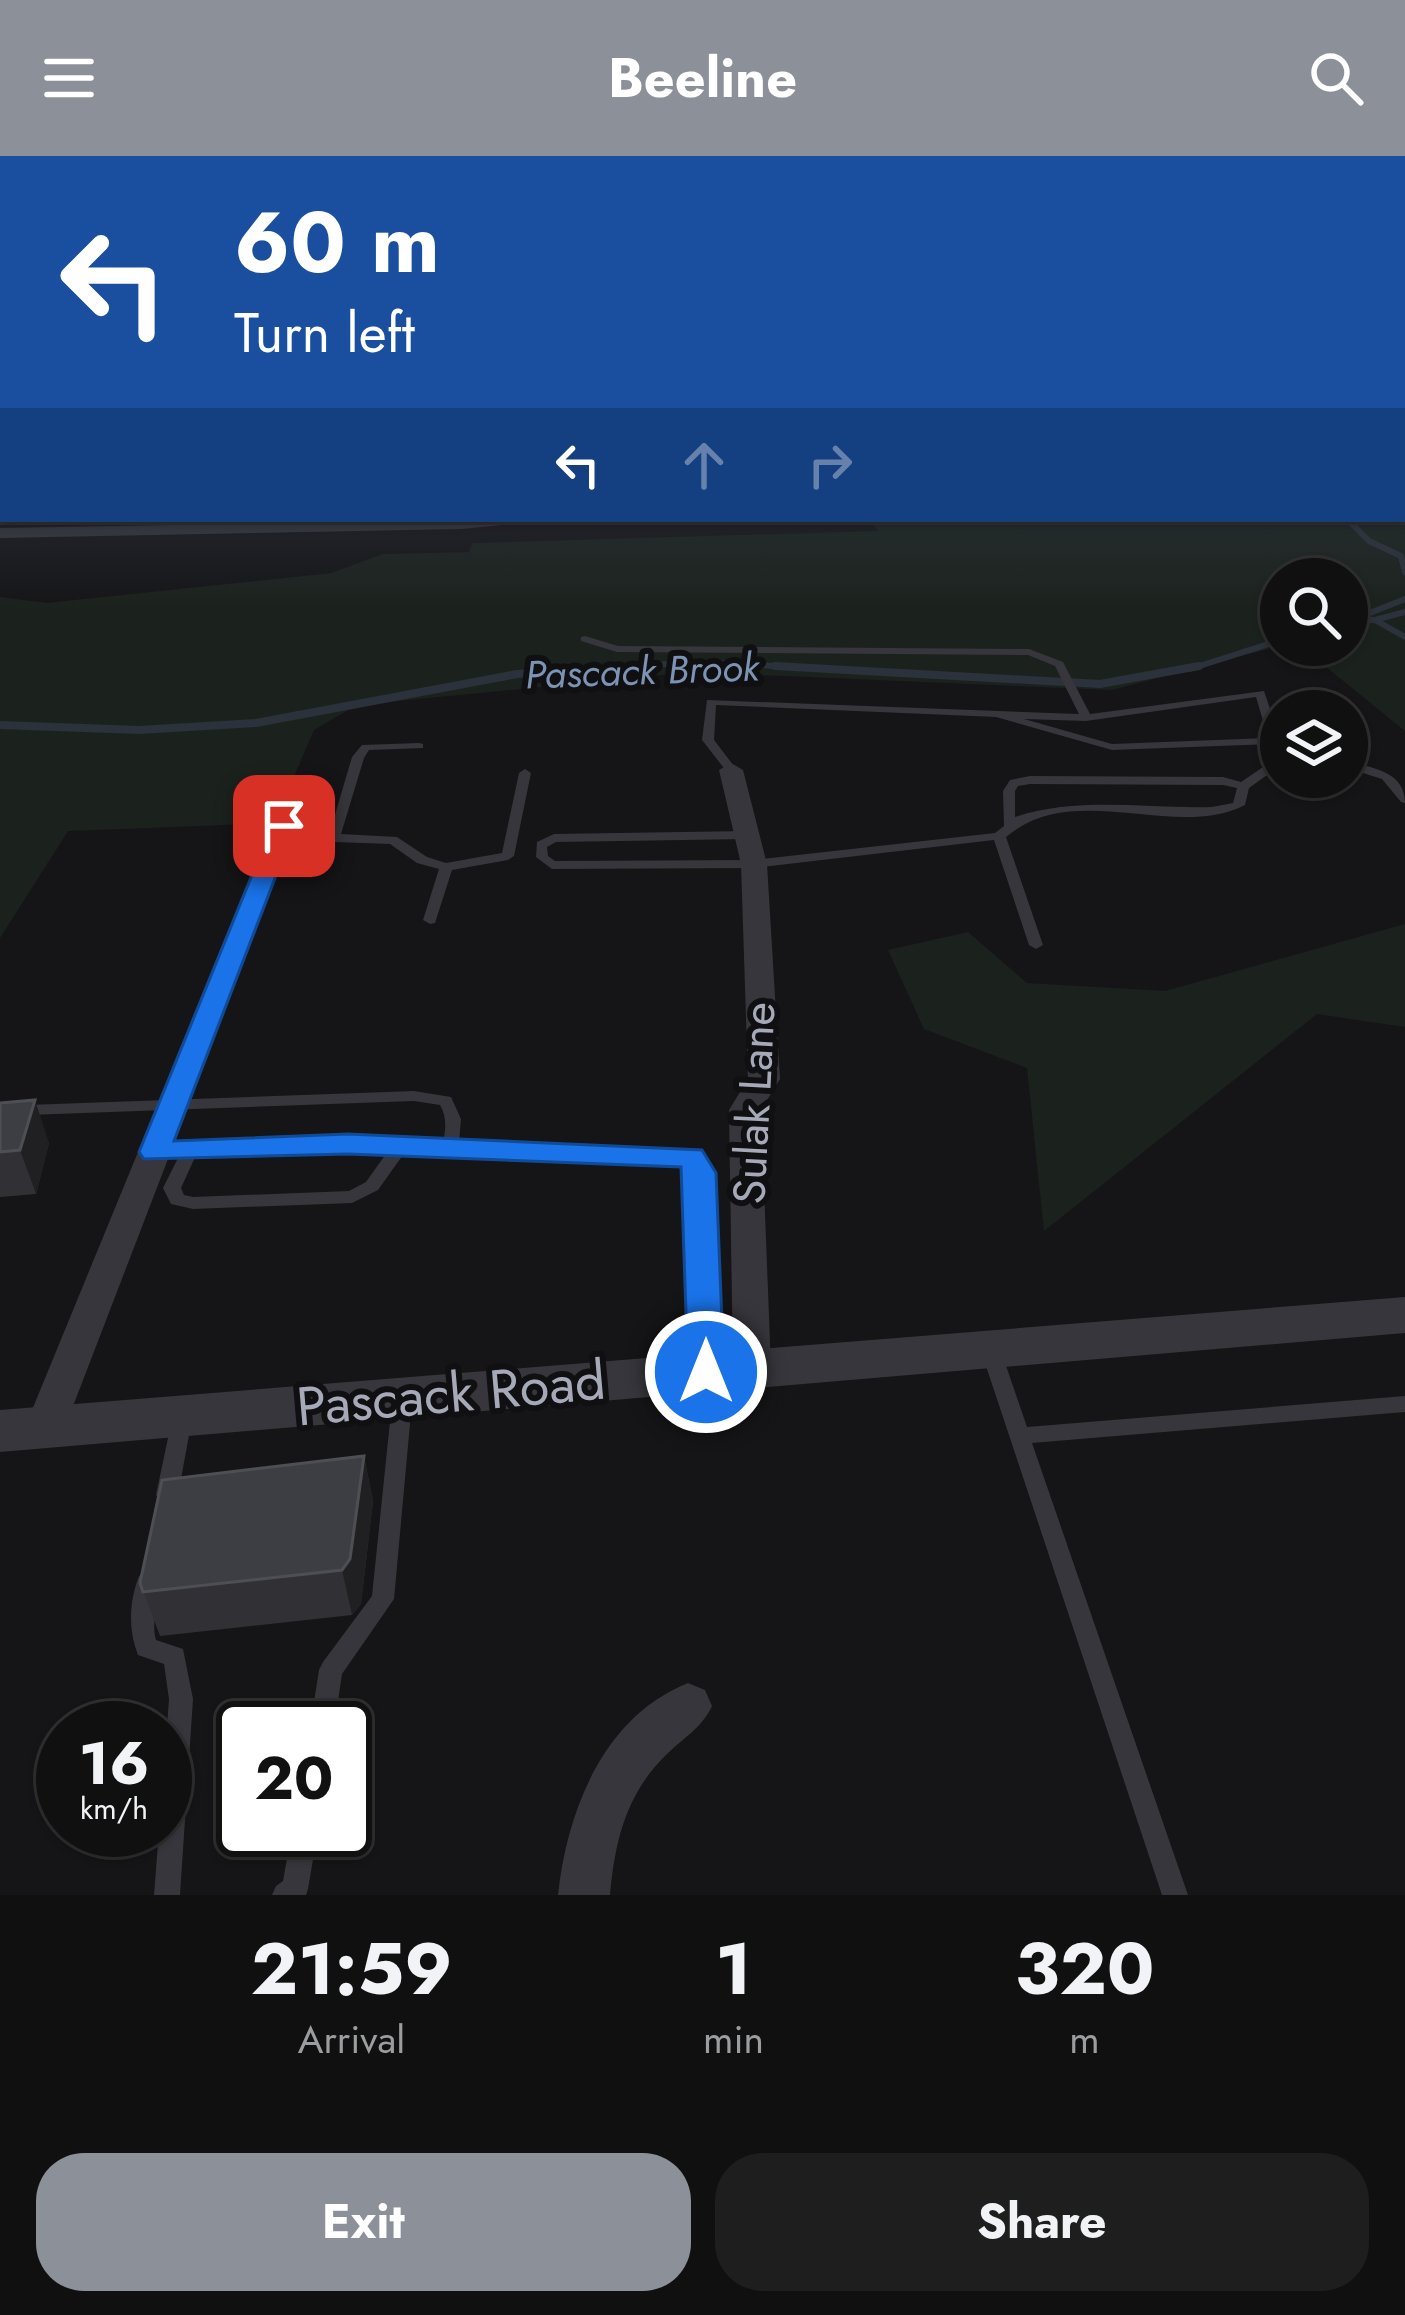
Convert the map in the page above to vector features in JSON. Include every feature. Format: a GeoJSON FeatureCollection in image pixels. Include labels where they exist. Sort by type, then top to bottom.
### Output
{"type":"FeatureCollection","features":[{"type":"Feature","properties":{"kind":"street"},"geometry":{"type":"LineString","coordinates":[[0,533],[408,522]]}},
{"type":"Feature","properties":{"kind":"street","name":"Sulak Lane"},"geometry":{"type":"LineString","coordinates":[[729,1370],[745,1110],[764,1079],[751,850],[730,770]]}},
{"type":"Feature","properties":{"kind":"street"},"geometry":{"type":"LineString","coordinates":[[23,1429],[154,1152],[279,838]]}},
{"type":"Feature","properties":{"kind":"street","name":"Pascack Road"},"geometry":{"type":"LineString","coordinates":[[23,1429],[1405,1315]]}},
{"type":"Feature","properties":{"kind":"street"},"geometry":{"type":"LineString","coordinates":[[584,1895],[586,1853],[601,1804],[626,1761],[662,1724],[688,1706]]}},
{"type":"Feature","properties":{"kind":"lane"},"geometry":{"type":"LineString","coordinates":[[585,639],[617,649],[1029,652],[1050,657],[1067,678],[1086,718]]}},
{"type":"Feature","properties":{"kind":"lane"},"geometry":{"type":"LineString","coordinates":[[730,770],[708,740],[711,702],[992,713],[1086,718],[1260,693],[1275,741],[1112,747],[992,713]]}},
{"type":"Feature","properties":{"kind":"lane"},"geometry":{"type":"LineString","coordinates":[[334,838],[358,757],[366,747],[418,746]]}},
{"type":"Feature","properties":{"kind":"lane"},"geometry":{"type":"LineString","coordinates":[[1368,770],[1386,776],[1405,799]]}},
{"type":"Feature","properties":{"kind":"lane"},"geometry":{"type":"LineString","coordinates":[[279,838],[393,840],[404,851],[446,867],[508,856],[525,773]]}},
{"type":"Feature","properties":{"kind":"lane"},"geometry":{"type":"LineString","coordinates":[[751,850],[554,838],[542,845],[544,862],[552,865],[751,850],[1004,830],[1078,807],[1142,813],[1222,811],[1239,805],[1243,786],[1260,774]]}},
{"type":"Feature","properties":{"kind":"lane"},"geometry":{"type":"LineString","coordinates":[[1036,945],[1004,830],[1014,783],[1223,782],[1243,786]]}},
{"type":"Feature","properties":{"kind":"lane"},"geometry":{"type":"LineString","coordinates":[[430,920],[446,867]]}},
{"type":"Feature","properties":{"kind":"lane"},"geometry":{"type":"LineString","coordinates":[[0,1111],[414,1096],[445,1100],[455,1123],[449,1150]]}},
{"type":"Feature","properties":{"kind":"lane"},"geometry":{"type":"LineString","coordinates":[[154,1152],[400,1147],[691,1157],[700,1173],[729,1370]]}},
{"type":"Feature","properties":{"kind":"lane"},"geometry":{"type":"LineString","coordinates":[[190,1150],[172,1187],[177,1200],[193,1203],[360,1195],[373,1186],[400,1147]]}},
{"type":"Feature","properties":{"kind":"lane"},"geometry":{"type":"LineString","coordinates":[[990,1348],[1174,1895]]}},
{"type":"Feature","properties":{"kind":"lane"},"geometry":{"type":"LineString","coordinates":[[327,1701],[332,1670],[383,1599],[402,1397]]}},
{"type":"Feature","properties":{"kind":"lane"},"geometry":{"type":"LineString","coordinates":[[1020,1436],[1405,1404]]}},
{"type":"Feature","properties":{"kind":"lane"},"geometry":{"type":"LineString","coordinates":[[161,1522],[183,1416]]}},
{"type":"Feature","properties":{"kind":"lane"},"geometry":{"type":"LineString","coordinates":[[152,1563],[141,1628],[146,1648],[176,1658],[181,1699],[166,1895]]}},
{"type":"Feature","properties":{"kind":"lane"},"geometry":{"type":"LineString","coordinates":[[285,1895],[295,1888],[300,1857]]}},
{"type":"Feature","properties":{"kind":"shaded area"},"geometry":{"type":"Polygon","coordinates":[[[870,522],[1405,522],[1405,731],[1368,701],[1368,690],[1354,690],[1325,666],[1368,666],[1368,558],[1260,558],[1260,651],[1112,690],[692,672],[357,705],[314,730],[274,823],[68,831],[0,938],[0,597],[47,603],[331,573],[383,554],[469,552],[472,543],[878,531],[870,522]]]}},
{"type":"Feature","properties":{"kind":"shaded area"},"geometry":{"type":"Polygon","coordinates":[[[1405,924],[1405,1027],[1317,1014],[1044,1231],[1027,1068],[924,1029],[888,950],[968,932],[1027,983],[1165,991],[1405,924]]]}},
{"type":"Feature","properties":{"kind":"building"},"geometry":{"type":"Polygon","coordinates":[[[35,1100],[20,1150],[0,1152],[0,1103],[35,1100]]]}},
{"type":"Feature","properties":{"kind":"building"},"geometry":{"type":"Polygon","coordinates":[[[364,1456],[350,1559],[342,1570],[143,1592],[140,1583],[162,1480],[364,1456]]]}},
{"type":"Feature","properties":{"kind":"waterway","name":"Pascack Brook"},"geometry":{"type":"LineString","coordinates":[[1350,522],[1369,541],[1401,556],[1405,572]]}},
{"type":"Feature","properties":{"kind":"waterway","name":"Pascack Brook"},"geometry":{"type":"LineString","coordinates":[[1368,614],[1405,599]]}},
{"type":"Feature","properties":{"kind":"waterway"},"geometry":{"type":"LineString","coordinates":[[1375,620],[1405,612]]}},
{"type":"Feature","properties":{"kind":"waterway","name":"Pascack Brook"},"geometry":{"type":"LineString","coordinates":[[1368,620],[1375,620]]}},
{"type":"Feature","properties":{"kind":"waterway","name":"Pascack Brook"},"geometry":{"type":"LineString","coordinates":[[1375,620],[1405,637]]}},
{"type":"Feature","properties":{"kind":"waterway","name":"Pascack Brook"},"geometry":{"type":"LineString","coordinates":[[1190,669],[1260,647]]}},
{"type":"Feature","properties":{"kind":"waterway","name":"Pascack Brook"},"geometry":{"type":"LineString","coordinates":[[615,668],[701,662],[829,669]]}},
{"type":"Feature","properties":{"kind":"waterway","name":"Pascack Brook"},"geometry":{"type":"LineString","coordinates":[[615,668],[639,666]]}},
{"type":"Feature","properties":{"kind":"waterway","name":"Pascack Brook"},"geometry":{"type":"LineString","coordinates":[[775,666],[1100,684],[1199,666]]}},
{"type":"Feature","properties":{"kind":"waterway","name":"Pascack Brook"},"geometry":{"type":"LineString","coordinates":[[0,725],[139,730],[256,723],[517,674],[615,668]]}},
{"type":"Feature","properties":{"kind":"waterway","name":"Pascack Brook"},"geometry":{"type":"LineString","coordinates":[[593,669],[615,668]]}},
{"type":"Feature","properties":{"kind":"route"},"geometry":{"type":"LineString","coordinates":[[284,826],[154,1152],[348,1144],[691,1157],[700,1173],[706,1372]]}}]}
